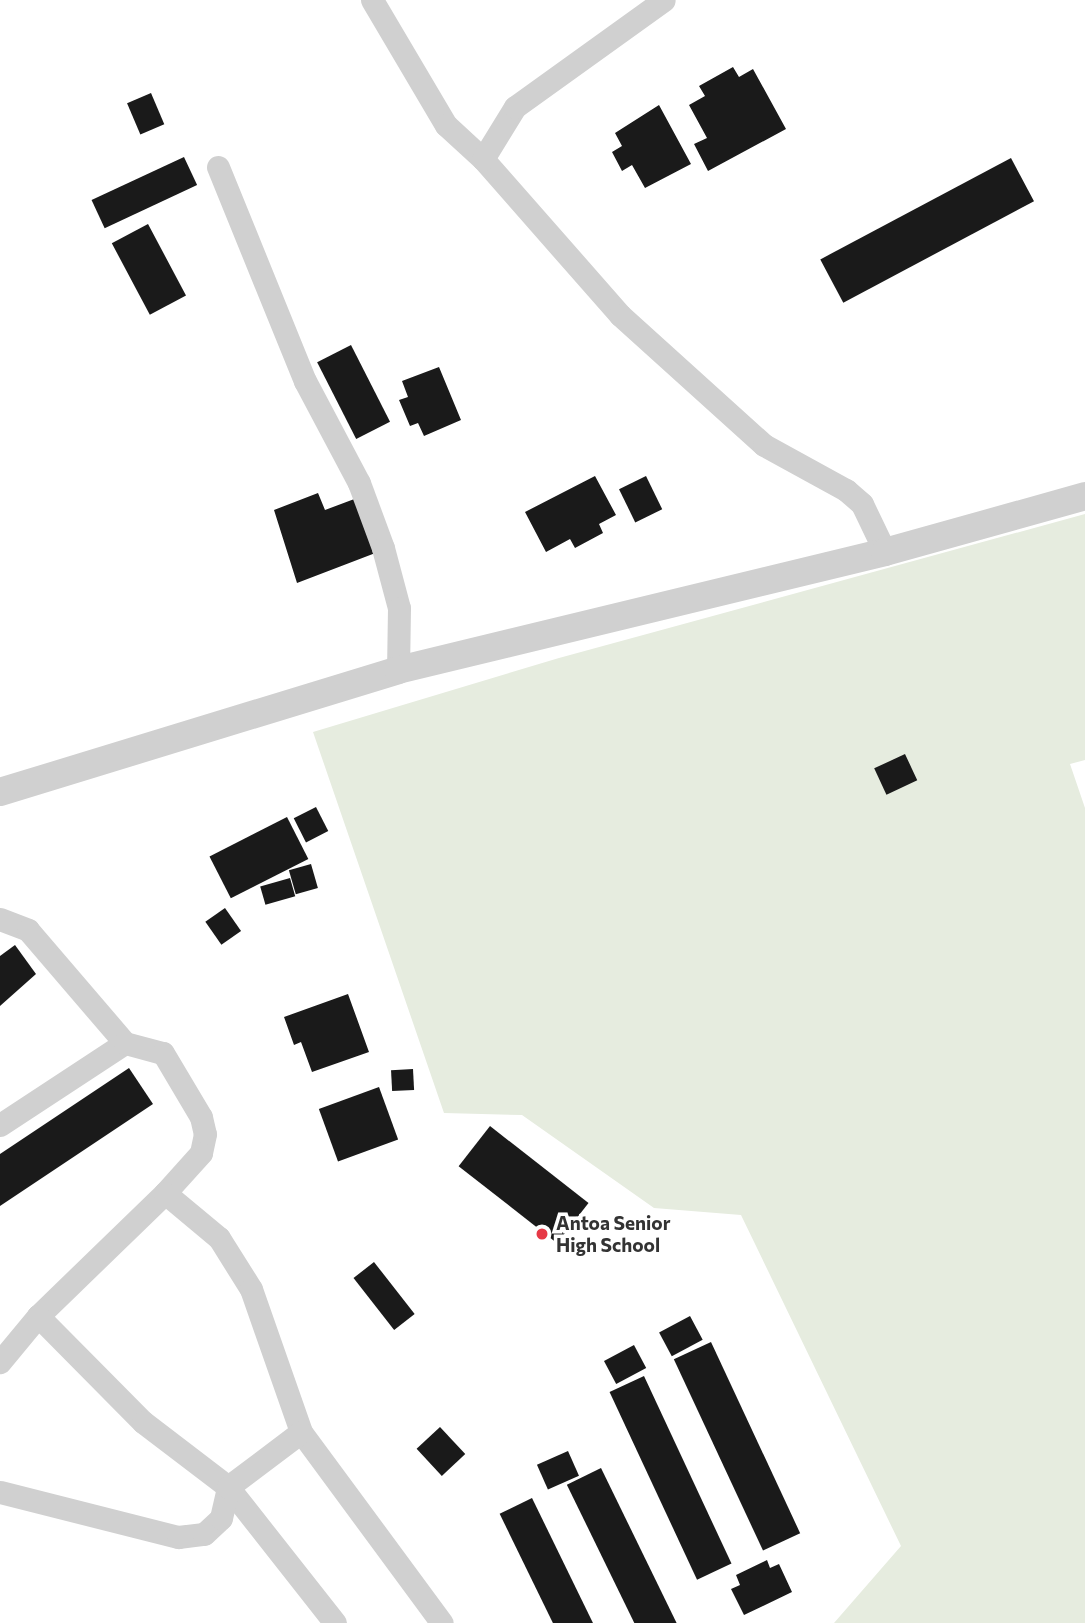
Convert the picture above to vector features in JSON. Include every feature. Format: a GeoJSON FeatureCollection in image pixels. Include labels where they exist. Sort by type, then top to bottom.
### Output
{"type":"FeatureCollection","features":[{"type":"Feature","properties":{"kind":"street"},"geometry":{"type":"LineString","coordinates":[[372,0],[446,125],[483,159],[620,315],[686,371],[728,415],[764,445],[846,490],[862,504],[885,552]]}},
{"type":"Feature","properties":{"kind":"street"},"geometry":{"type":"LineString","coordinates":[[483,159],[515,107],[664,0]]}},
{"type":"Feature","properties":{"kind":"street"},"geometry":{"type":"LineString","coordinates":[[218,167],[305,381],[359,483],[383,548],[399,608],[398,670]]}},
{"type":"Feature","properties":{"kind":"street"},"geometry":{"type":"LineString","coordinates":[[0,792],[398,670],[885,552],[1085,496]]}},
{"type":"Feature","properties":{"kind":"street"},"geometry":{"type":"LineString","coordinates":[[0,919],[28,930],[125,1044],[163,1054],[201,1117],[205,1133],[201,1153],[165,1193],[38,1316],[0,1362]]}},
{"type":"Feature","properties":{"kind":"street"},"geometry":{"type":"LineString","coordinates":[[0,1125],[125,1044]]}},
{"type":"Feature","properties":{"kind":"street"},"geometry":{"type":"LineString","coordinates":[[165,1193],[219,1238],[251,1289],[301,1432],[442,1623]]}},
{"type":"Feature","properties":{"kind":"street"},"geometry":{"type":"LineString","coordinates":[[38,1316],[143,1422],[228,1487],[335,1623]]}},
{"type":"Feature","properties":{"kind":"street"},"geometry":{"type":"LineString","coordinates":[[0,1492],[178,1537],[204,1534],[221,1518],[228,1487],[301,1432]]}},
{"type":"Feature","properties":{"kind":"shaded area"},"geometry":{"type":"Polygon","coordinates":[[[1085,514],[1085,760],[1070,764],[1085,808],[1085,1623],[834,1623],[901,1546],[741,1215],[654,1208],[522,1115],[444,1113],[313,732],[559,658],[1085,514]]]}},
{"type":"Feature","properties":{"kind":"building"},"geometry":{"type":"Polygon","coordinates":[[[733,67],[739,77],[753,69],[786,129],[708,171],[694,144],[707,138],[689,105],[705,96],[699,86],[733,67]]]}},
{"type":"Feature","properties":{"kind":"building"},"geometry":{"type":"Polygon","coordinates":[[[151,93],[164,124],[140,134],[127,103],[151,93]]]}},
{"type":"Feature","properties":{"kind":"building"},"geometry":{"type":"Polygon","coordinates":[[[659,105],[691,164],[645,188],[632,165],[622,171],[612,152],[622,146],[615,133],[659,105]]]}},
{"type":"Feature","properties":{"kind":"building"},"geometry":{"type":"Polygon","coordinates":[[[184,157],[197,185],[105,228],[92,200],[184,157]]]}},
{"type":"Feature","properties":{"kind":"building"},"geometry":{"type":"Polygon","coordinates":[[[1011,158],[1034,201],[843,303],[820,259],[1011,158]]]}},
{"type":"Feature","properties":{"kind":"building"},"geometry":{"type":"Polygon","coordinates":[[[148,224],[186,296],[150,315],[112,243],[148,224]]]}},
{"type":"Feature","properties":{"kind":"building"},"geometry":{"type":"Polygon","coordinates":[[[351,345],[390,422],[356,439],[317,362],[351,345]]]}},
{"type":"Feature","properties":{"kind":"building"},"geometry":{"type":"Polygon","coordinates":[[[439,367],[461,420],[424,436],[418,423],[410,426],[399,400],[408,397],[402,381],[439,367]]]}},
{"type":"Feature","properties":{"kind":"building"},"geometry":{"type":"Polygon","coordinates":[[[595,476],[616,515],[599,524],[603,533],[575,548],[570,539],[546,552],[525,512],[595,476]]]}},
{"type":"Feature","properties":{"kind":"building"},"geometry":{"type":"Polygon","coordinates":[[[646,476],[662,509],[635,522],[619,489],[646,476]]]}},
{"type":"Feature","properties":{"kind":"building"},"geometry":{"type":"Polygon","coordinates":[[[318,493],[325,510],[357,498],[378,552],[297,583],[274,510],[318,493]]]}},
{"type":"Feature","properties":{"kind":"building"},"geometry":{"type":"Polygon","coordinates":[[[905,754],[917,780],[886,795],[874,768],[905,754]]]}},
{"type":"Feature","properties":{"kind":"building"},"geometry":{"type":"Polygon","coordinates":[[[316,807],[328,831],[306,842],[294,818],[316,807]]]}},
{"type":"Feature","properties":{"kind":"building"},"geometry":{"type":"Polygon","coordinates":[[[287,817],[308,859],[231,898],[209,856],[287,817]]]}},
{"type":"Feature","properties":{"kind":"building"},"geometry":{"type":"Polygon","coordinates":[[[311,864],[318,888],[296,894],[289,870],[311,864]]]}},
{"type":"Feature","properties":{"kind":"building"},"geometry":{"type":"Polygon","coordinates":[[[290,878],[295,896],[265,905],[260,887],[290,878]]]}},
{"type":"Feature","properties":{"kind":"building"},"geometry":{"type":"Polygon","coordinates":[[[225,908],[241,931],[221,945],[205,922],[225,908]]]}},
{"type":"Feature","properties":{"kind":"building"},"geometry":{"type":"Polygon","coordinates":[[[15,945],[36,974],[0,1006],[0,956],[15,945]]]}},
{"type":"Feature","properties":{"kind":"building"},"geometry":{"type":"Polygon","coordinates":[[[348,994],[369,1052],[312,1072],[301,1042],[294,1045],[284,1017],[348,994]]]}},
{"type":"Feature","properties":{"kind":"building"},"geometry":{"type":"Polygon","coordinates":[[[129,1068],[153,1104],[0,1206],[0,1154],[129,1068]]]}},
{"type":"Feature","properties":{"kind":"building"},"geometry":{"type":"Polygon","coordinates":[[[413,1069],[414,1090],[392,1091],[391,1070],[413,1069]]]}},
{"type":"Feature","properties":{"kind":"building"},"geometry":{"type":"Polygon","coordinates":[[[379,1087],[398,1140],[338,1162],[319,1109],[379,1087]]]}},
{"type":"Feature","properties":{"kind":"building"},"geometry":{"type":"Polygon","coordinates":[[[490,1126],[589,1203],[557,1243],[459,1166],[490,1126]]]}},
{"type":"Feature","properties":{"kind":"building"},"geometry":{"type":"Polygon","coordinates":[[[374,1262],[415,1314],[394,1330],[354,1278],[374,1262]]]}},
{"type":"Feature","properties":{"kind":"building"},"geometry":{"type":"Polygon","coordinates":[[[690,1316],[703,1340],[672,1356],[659,1332],[690,1316]]]}},
{"type":"Feature","properties":{"kind":"building"},"geometry":{"type":"Polygon","coordinates":[[[711,1342],[800,1533],[763,1551],[674,1359],[711,1342]]]}},
{"type":"Feature","properties":{"kind":"building"},"geometry":{"type":"Polygon","coordinates":[[[634,1345],[646,1368],[616,1384],[604,1361],[634,1345]]]}},
{"type":"Feature","properties":{"kind":"building"},"geometry":{"type":"Polygon","coordinates":[[[644,1376],[731,1564],[697,1580],[610,1392],[644,1376]]]}},
{"type":"Feature","properties":{"kind":"building"},"geometry":{"type":"Polygon","coordinates":[[[440,1427],[465,1454],[442,1476],[417,1449],[440,1427]]]}},
{"type":"Feature","properties":{"kind":"building"},"geometry":{"type":"Polygon","coordinates":[[[568,1451],[579,1476],[548,1489],[537,1465],[568,1451]]]}},
{"type":"Feature","properties":{"kind":"building"},"geometry":{"type":"Polygon","coordinates":[[[601,1468],[677,1623],[634,1623],[567,1485],[601,1468]]]}},
{"type":"Feature","properties":{"kind":"building"},"geometry":{"type":"Polygon","coordinates":[[[532,1498],[593,1623],[553,1623],[500,1514],[532,1498]]]}},
{"type":"Feature","properties":{"kind":"building"},"geometry":{"type":"Polygon","coordinates":[[[767,1560],[770,1568],[779,1564],[792,1592],[744,1615],[731,1589],[740,1585],[736,1575],[767,1560]]]}},
{"type":"Feature","properties":{"kind":"place","name":"Antoa Senior High School"},"geometry":{"type":"Point","coordinates":[542,1234]}}]}
